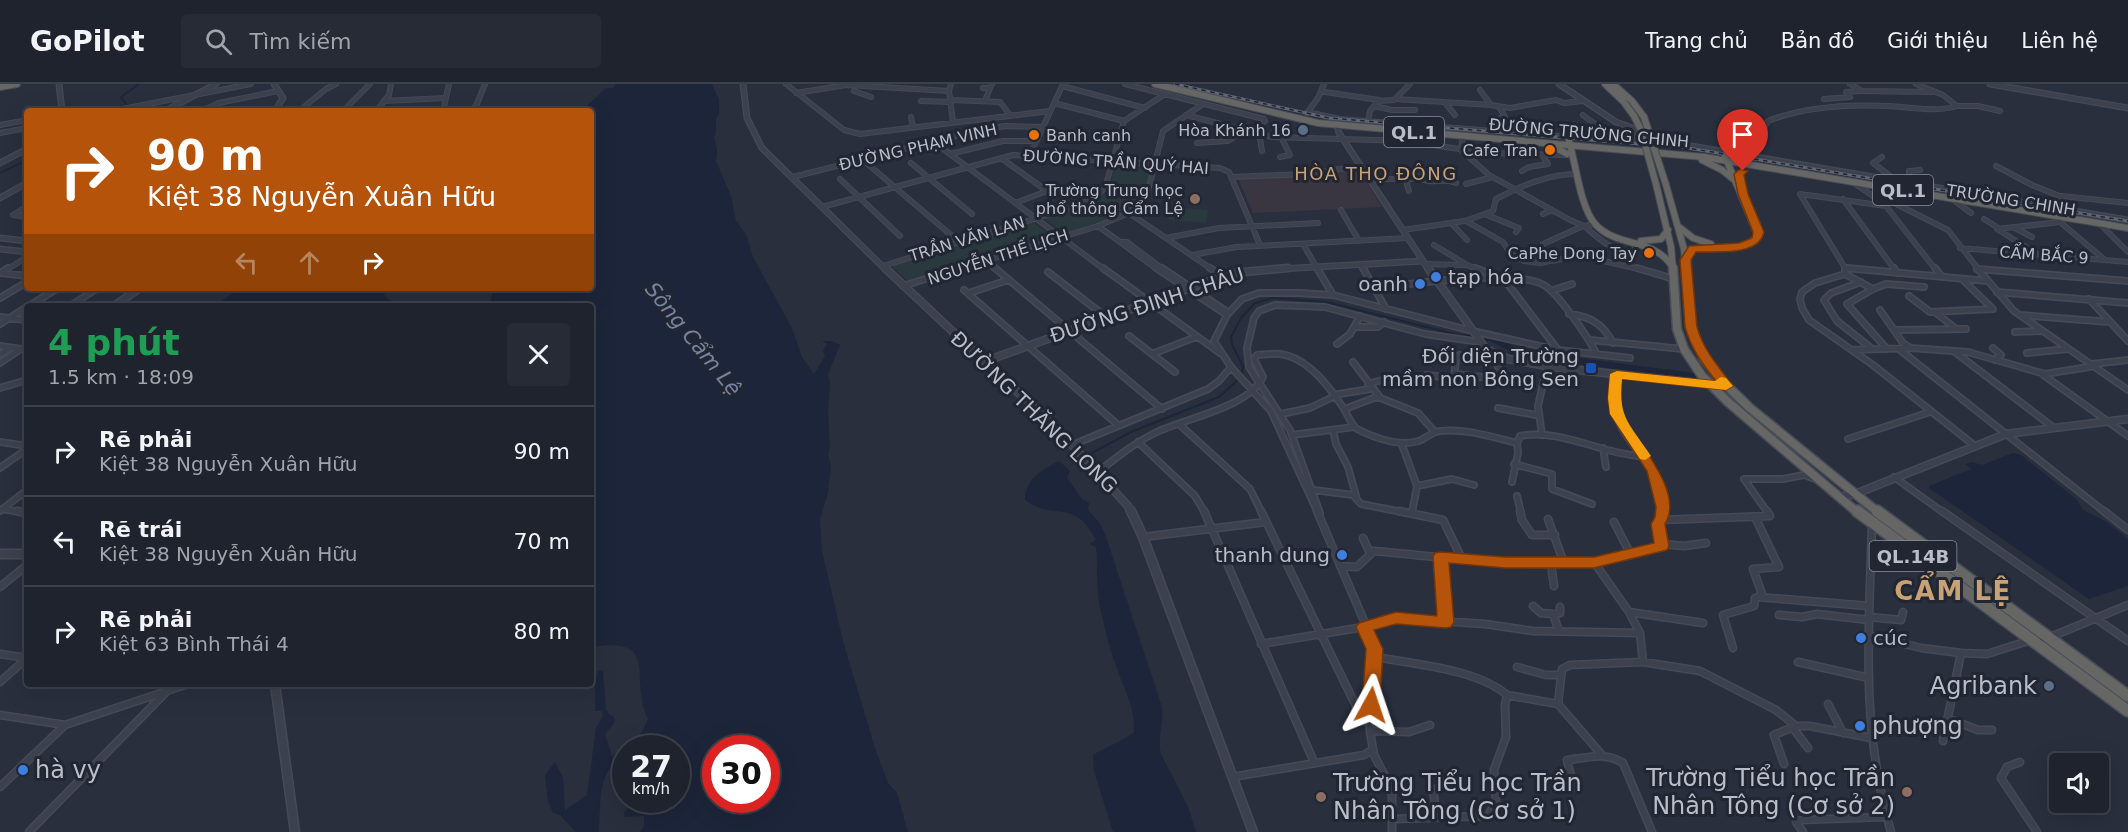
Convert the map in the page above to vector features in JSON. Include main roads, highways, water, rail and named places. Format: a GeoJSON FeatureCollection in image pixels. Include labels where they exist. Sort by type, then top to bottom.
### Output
{"type":"FeatureCollection","features":[{"type":"Feature","properties":{"kind":"highway"},"geometry":{"type":"LineString","coordinates":[[1,85],[17,84]]}},
{"type":"Feature","properties":{"kind":"highway","name":"ĐƯỜNG TRƯỜNG CHINH"},"geometry":{"type":"LineString","coordinates":[[1155,84],[1290,117],[1337,125],[1536,141],[1671,148],[2128,221]]}},
{"type":"Feature","properties":{"kind":"highway","name":"ĐƯỜNG TRƯỜNG CHINH"},"geometry":{"type":"LineString","coordinates":[[1167,84],[1306,115],[1376,126],[1730,157],[1785,170],[2059,219],[2128,228]]}},
{"type":"Feature","properties":{"kind":"highway","name":"QL.14B"},"geometry":{"type":"LineString","coordinates":[[1605,84],[1623,101],[1641,130],[1668,230],[1674,279],[1675,320],[1684,349],[1694,367],[1711,386],[1872,524],[2128,711]]}},
{"type":"Feature","properties":{"kind":"highway"},"geometry":{"type":"LineString","coordinates":[[1615,85],[1624,85]]}},
{"type":"Feature","properties":{"kind":"highway","name":"QL.14B"},"geometry":{"type":"LineString","coordinates":[[1615,85],[1632,101],[1644,117],[1651,133],[1678,225],[1685,260],[1691,327],[1704,358],[1726,386],[1855,494],[1945,564],[2128,696]]}},
{"type":"Feature","properties":{"kind":"highway"},"geometry":{"type":"LineString","coordinates":[[1536,141],[1556,146],[1567,155],[1577,172]]}},
{"type":"Feature","properties":{"kind":"highway"},"geometry":{"type":"LineString","coordinates":[[1567,142],[1567,155]]}},
{"type":"Feature","properties":{"kind":"highway"},"geometry":{"type":"LineString","coordinates":[[1567,142],[1575,158],[1577,172],[1594,224],[1610,234],[1662,253],[1673,268]]}},
{"type":"Feature","properties":{"kind":"highway"},"geometry":{"type":"LineString","coordinates":[[1575,158],[1577,152],[1583,149],[1599,147]]}},
{"type":"Feature","properties":{"kind":"highway"},"geometry":{"type":"LineString","coordinates":[[1674,153],[1708,162],[1734,178]]}},
{"type":"Feature","properties":{"kind":"highway"},"geometry":{"type":"LineString","coordinates":[[1730,157],[1734,178],[1743,194]]}},
{"type":"Feature","properties":{"kind":"highway"},"geometry":{"type":"LineString","coordinates":[[1685,260],[1693,249],[1751,244],[1758,236],[1730,157]]}},
{"type":"Feature","properties":{"kind":"highway"},"geometry":{"type":"LineString","coordinates":[[1743,171],[1759,167],[1785,170]]}},
{"type":"Feature","properties":{"kind":"highway"},"geometry":{"type":"LineString","coordinates":[[1678,225],[1693,238],[1732,247]]}},
{"type":"Feature","properties":{"kind":"highway"},"geometry":{"type":"LineString","coordinates":[[1624,239],[1657,241],[1666,236],[1668,230]]}},
{"type":"Feature","properties":{"kind":"water","name":"Sông Cẩm Lệ"},"geometry":{"type":"Polygon","coordinates":[[[616,84],[712,84],[719,100],[719,114],[716,119],[714,138],[717,150],[716,161],[731,196],[736,221],[746,234],[753,257],[792,328],[802,357],[814,374],[825,356],[823,351],[827,344],[822,341],[832,341],[840,345],[828,374],[830,446],[828,454],[831,466],[828,492],[820,520],[822,551],[843,641],[875,748],[888,783],[897,793],[908,832],[640,832],[644,826],[644,816],[625,817],[624,813],[690,813],[690,735],[640,735],[648,719],[643,704],[639,664],[635,654],[627,648],[613,645],[594,647],[594,512],[597,513],[594,506],[594,303],[490,303],[492,291],[594,291],[594,108],[585,108],[606,88],[613,88],[616,84]]]}},
{"type":"Feature","properties":{"kind":"water"},"geometry":{"type":"Polygon","coordinates":[[[236,291],[386,291],[384,295],[392,303],[218,303],[236,291]]]}},
{"type":"Feature","properties":{"kind":"water"},"geometry":{"type":"Polygon","coordinates":[[[2013,453],[2021,455],[2076,499],[2083,510],[2105,521],[2128,539],[2128,586],[2089,599],[1929,488],[1929,486],[1971,469],[1965,464],[1972,462],[1982,465],[2013,453]]]}},
{"type":"Feature","properties":{"kind":"water"},"geometry":{"type":"Polygon","coordinates":[[[1059,461],[1070,471],[1067,478],[1082,499],[1089,503],[1088,510],[1099,522],[1105,534],[1162,707],[1161,754],[1188,807],[1196,832],[1114,832],[1112,829],[1094,771],[1093,755],[1134,732],[1134,723],[1131,706],[1113,659],[1100,607],[1096,547],[1089,544],[1096,540],[1088,527],[1072,514],[1046,509],[1025,500],[1031,481],[1059,461]]]}},
{"type":"Feature","properties":{"kind":"water"},"geometry":{"type":"Polygon","coordinates":[[[603,670],[606,709],[614,717],[615,722],[605,734],[612,756],[612,767],[602,789],[599,832],[576,832],[560,815],[553,813],[548,801],[545,775],[555,762],[563,778],[565,810],[587,795],[596,728],[603,716],[602,711],[595,711],[595,681],[598,671],[603,670]]]}},
{"type":"Feature","properties":{"kind":"waterway"},"geometry":{"type":"LineString","coordinates":[[126,108],[127,105],[121,97],[139,84]]}},
{"type":"Feature","properties":{"kind":"waterway"},"geometry":{"type":"LineString","coordinates":[[0,173],[24,161]]}},
{"type":"Feature","properties":{"kind":"waterway"},"geometry":{"type":"LineString","coordinates":[[1088,455],[1131,432],[1219,397],[1241,377],[1243,366],[1232,345],[1231,337],[1241,318],[1255,303],[1273,298],[1327,302],[1466,337]]}},
{"type":"Feature","properties":{"kind":"waterway"},"geometry":{"type":"LineString","coordinates":[[1466,337],[1491,338],[1512,349],[1570,360],[1694,376]]}},
{"type":"Feature","properties":{"kind":"railway"},"geometry":{"type":"LineString","coordinates":[[1175,84],[1329,118],[1688,148],[2128,221]]}},
{"type":"Feature","properties":{"kind":"place","name":"Hòa Khánh 16"},"geometry":{"type":"Point","coordinates":[1303,130]}},
{"type":"Feature","properties":{"kind":"place","name":"Banh canh"},"geometry":{"type":"Point","coordinates":[1034,135]}},
{"type":"Feature","properties":{"kind":"place","name":"Cafe Tran"},"geometry":{"type":"Point","coordinates":[1550,150]}},
{"type":"Feature","properties":{"kind":"place","name":"Trường Trung học phổ thông Cẩm Lệ"},"geometry":{"type":"Point","coordinates":[1195,199]}},
{"type":"Feature","properties":{"kind":"place","name":"CaPhe Dong Tay"},"geometry":{"type":"Point","coordinates":[1649,253]}},
{"type":"Feature","properties":{"kind":"place","name":"tạp hóa"},"geometry":{"type":"Point","coordinates":[1436,277]}},
{"type":"Feature","properties":{"kind":"place","name":"oanh"},"geometry":{"type":"Point","coordinates":[1420,284]}},
{"type":"Feature","properties":{"kind":"place","name":"Đối diện Trường mầm non Bông Sen"},"geometry":{"type":"Point","coordinates":[1591,368]}},
{"type":"Feature","properties":{"kind":"place","name":"thanh dung"},"geometry":{"type":"Point","coordinates":[1342,555]}},
{"type":"Feature","properties":{"kind":"place","name":"cúc"},"geometry":{"type":"Point","coordinates":[1861,638]}},
{"type":"Feature","properties":{"kind":"place","name":"Agribank"},"geometry":{"type":"Point","coordinates":[2049,686]}},
{"type":"Feature","properties":{"kind":"place","name":"phượng"},"geometry":{"type":"Point","coordinates":[1860,726]}},
{"type":"Feature","properties":{"kind":"place","name":"hà vy"},"geometry":{"type":"Point","coordinates":[23,770]}},
{"type":"Feature","properties":{"kind":"place","name":"Trường Tiểu học Trần Nhân Tông (Cơ sở 2)"},"geometry":{"type":"Point","coordinates":[1907,792]}},
{"type":"Feature","properties":{"kind":"place","name":"Trường Tiểu học Trần Nhân Tông (Cơ sở 1)"},"geometry":{"type":"Point","coordinates":[1321,797]}},
{"type":"Feature","properties":{"kind":"district","name":"HÒA THỌ ĐÔNG"},"geometry":{"type":"Point","coordinates":[1376,173]}},
{"type":"Feature","properties":{"kind":"district","name":"CẨM LỆ"},"geometry":{"type":"Point","coordinates":[1953,591]}}]}
